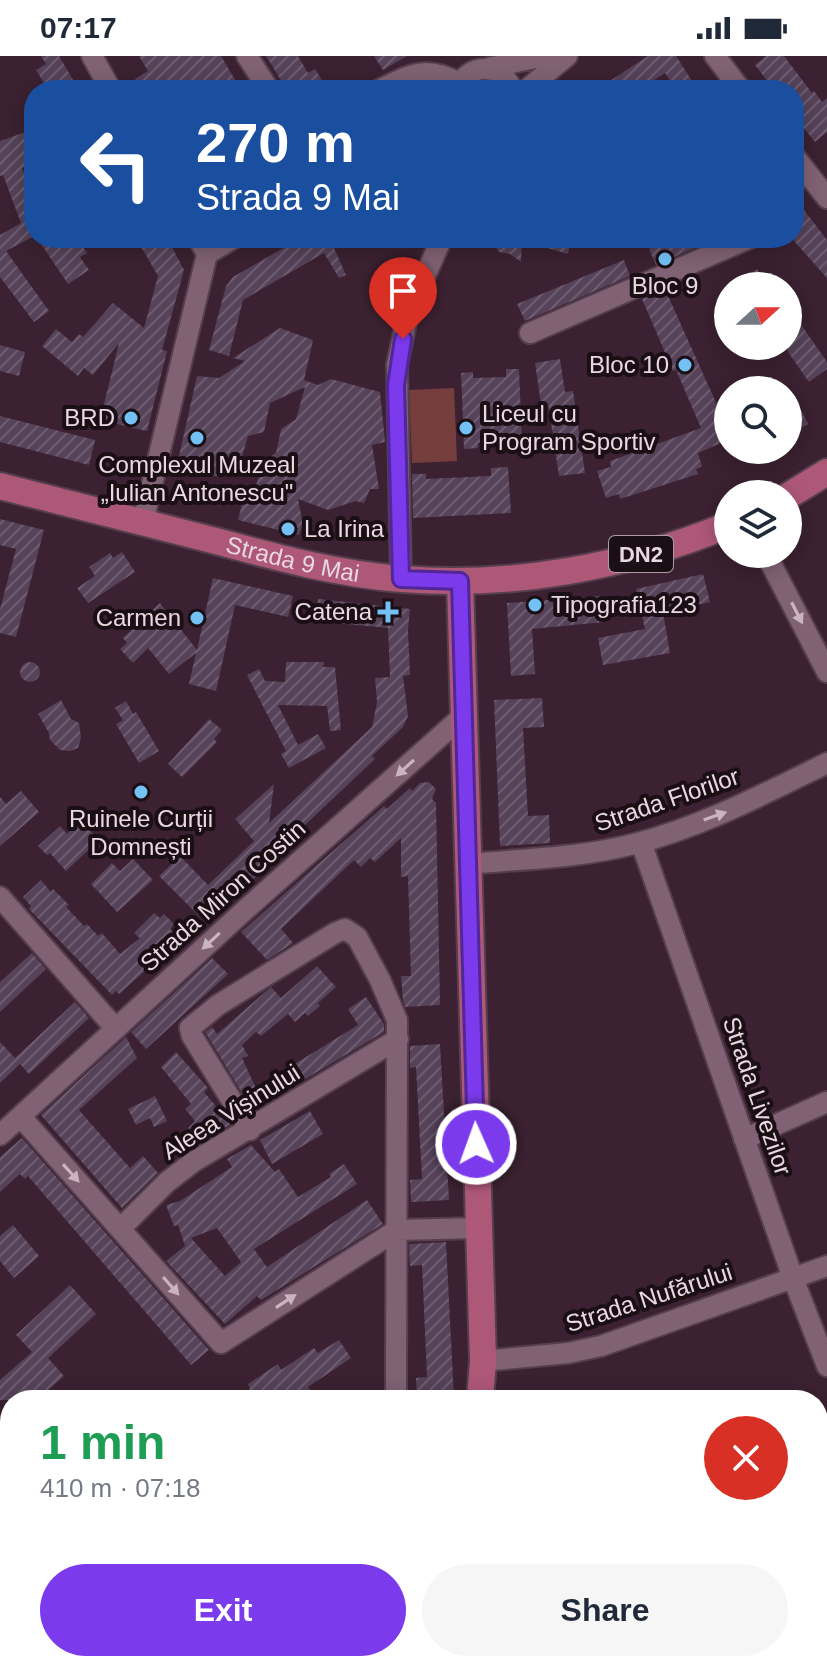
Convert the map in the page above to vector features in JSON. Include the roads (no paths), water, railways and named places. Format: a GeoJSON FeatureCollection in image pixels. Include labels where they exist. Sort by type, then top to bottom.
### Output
{"type":"FeatureCollection","features":[{"type":"Feature","properties":{"kind":"main road"},"geometry":{"type":"LineString","coordinates":[[802,487],[827,472]]}},
{"type":"Feature","properties":{"kind":"main road","name":"Strada 9 Mai"},"geometry":{"type":"LineString","coordinates":[[0,486],[313,566],[401,579],[460,581],[527,576],[591,566],[647,553],[714,530]]}},
{"type":"Feature","properties":{"kind":"main road"},"geometry":{"type":"LineString","coordinates":[[460,581],[483,1361],[481,1390]]}},
{"type":"Feature","properties":{"kind":"street"},"geometry":{"type":"LineString","coordinates":[[92,56],[105,80]]}},
{"type":"Feature","properties":{"kind":"street"},"geometry":{"type":"LineString","coordinates":[[247,56],[263,80]]}},
{"type":"Feature","properties":{"kind":"street"},"geometry":{"type":"LineString","coordinates":[[465,80],[472,71],[486,64],[544,56]]}},
{"type":"Feature","properties":{"kind":"street"},"geometry":{"type":"LineString","coordinates":[[538,80],[567,56]]}},
{"type":"Feature","properties":{"kind":"street"},"geometry":{"type":"LineString","coordinates":[[724,60],[735,80]]}},
{"type":"Feature","properties":{"kind":"street"},"geometry":{"type":"LineString","coordinates":[[486,64],[507,80]]}},
{"type":"Feature","properties":{"kind":"street"},"geometry":{"type":"LineString","coordinates":[[401,80],[419,72],[433,72],[447,80]]}},
{"type":"Feature","properties":{"kind":"street"},"geometry":{"type":"LineString","coordinates":[[804,181],[827,198]]}},
{"type":"Feature","properties":{"kind":"street"},"geometry":{"type":"LineString","coordinates":[[143,522],[202,248]]}},
{"type":"Feature","properties":{"kind":"street"},"geometry":{"type":"LineString","coordinates":[[401,579],[397,365],[408,314],[438,248]]}},
{"type":"Feature","properties":{"kind":"street"},"geometry":{"type":"LineString","coordinates":[[530,333],[727,248]]}},
{"type":"Feature","properties":{"kind":"street"},"geometry":{"type":"LineString","coordinates":[[773,568],[827,672]]}},
{"type":"Feature","properties":{"kind":"street","name":"Strada Miron Costin"},"geometry":{"type":"LineString","coordinates":[[0,1135],[245,910],[463,716]]}},
{"type":"Feature","properties":{"kind":"street","name":"Strada Florilor"},"geometry":{"type":"LineString","coordinates":[[468,864],[583,854],[641,842],[735,809],[827,763]]}},
{"type":"Feature","properties":{"kind":"street","name":"Strada Livezilor"},"geometry":{"type":"LineString","coordinates":[[641,842],[793,1278],[827,1366]]}},
{"type":"Feature","properties":{"kind":"street"},"geometry":{"type":"LineString","coordinates":[[0,897],[116,1029]]}},
{"type":"Feature","properties":{"kind":"street"},"geometry":{"type":"LineString","coordinates":[[250,1130],[190,1028],[218,1005],[345,929],[357,937],[396,1015],[396,1390]]}},
{"type":"Feature","properties":{"kind":"street","name":"Aleea Vișinului"},"geometry":{"type":"LineString","coordinates":[[121,1228],[167,1182],[193,1162],[398,1039]]}},
{"type":"Feature","properties":{"kind":"street"},"geometry":{"type":"LineString","coordinates":[[355,1066],[376,1069],[398,1089]]}},
{"type":"Feature","properties":{"kind":"street"},"geometry":{"type":"LineString","coordinates":[[744,1139],[827,1102]]}},
{"type":"Feature","properties":{"kind":"street"},"geometry":{"type":"LineString","coordinates":[[21,1117],[221,1343],[397,1230],[479,1228]]}},
{"type":"Feature","properties":{"kind":"street","name":"Strada Nufărului"},"geometry":{"type":"LineString","coordinates":[[483,1361],[568,1353],[601,1346],[827,1266]]}},
{"type":"Feature","properties":{"kind":"place","name":"Bloc 9"},"geometry":{"type":"Point","coordinates":[665,259]}},
{"type":"Feature","properties":{"kind":"place","name":"Bloc 10"},"geometry":{"type":"Point","coordinates":[685,365]}},
{"type":"Feature","properties":{"kind":"place","name":"BRD"},"geometry":{"type":"Point","coordinates":[131,418]}},
{"type":"Feature","properties":{"kind":"place","name":"Liceul cu Program Sportiv"},"geometry":{"type":"Point","coordinates":[466,428]}},
{"type":"Feature","properties":{"kind":"place","name":"Complexul Muzeal „Iulian Antonescu\""},"geometry":{"type":"Point","coordinates":[197,438]}},
{"type":"Feature","properties":{"kind":"place","name":"La Irina"},"geometry":{"type":"Point","coordinates":[288,529]}},
{"type":"Feature","properties":{"kind":"place","name":"Tipografia123"},"geometry":{"type":"Point","coordinates":[535,605]}},
{"type":"Feature","properties":{"kind":"place","name":"Catena"},"geometry":{"type":"Point","coordinates":[388,612]}},
{"type":"Feature","properties":{"kind":"place","name":"Carmen"},"geometry":{"type":"Point","coordinates":[197,618]}},
{"type":"Feature","properties":{"kind":"place","name":"Ruinele Curții Domnești"},"geometry":{"type":"Point","coordinates":[141,792]}}]}
